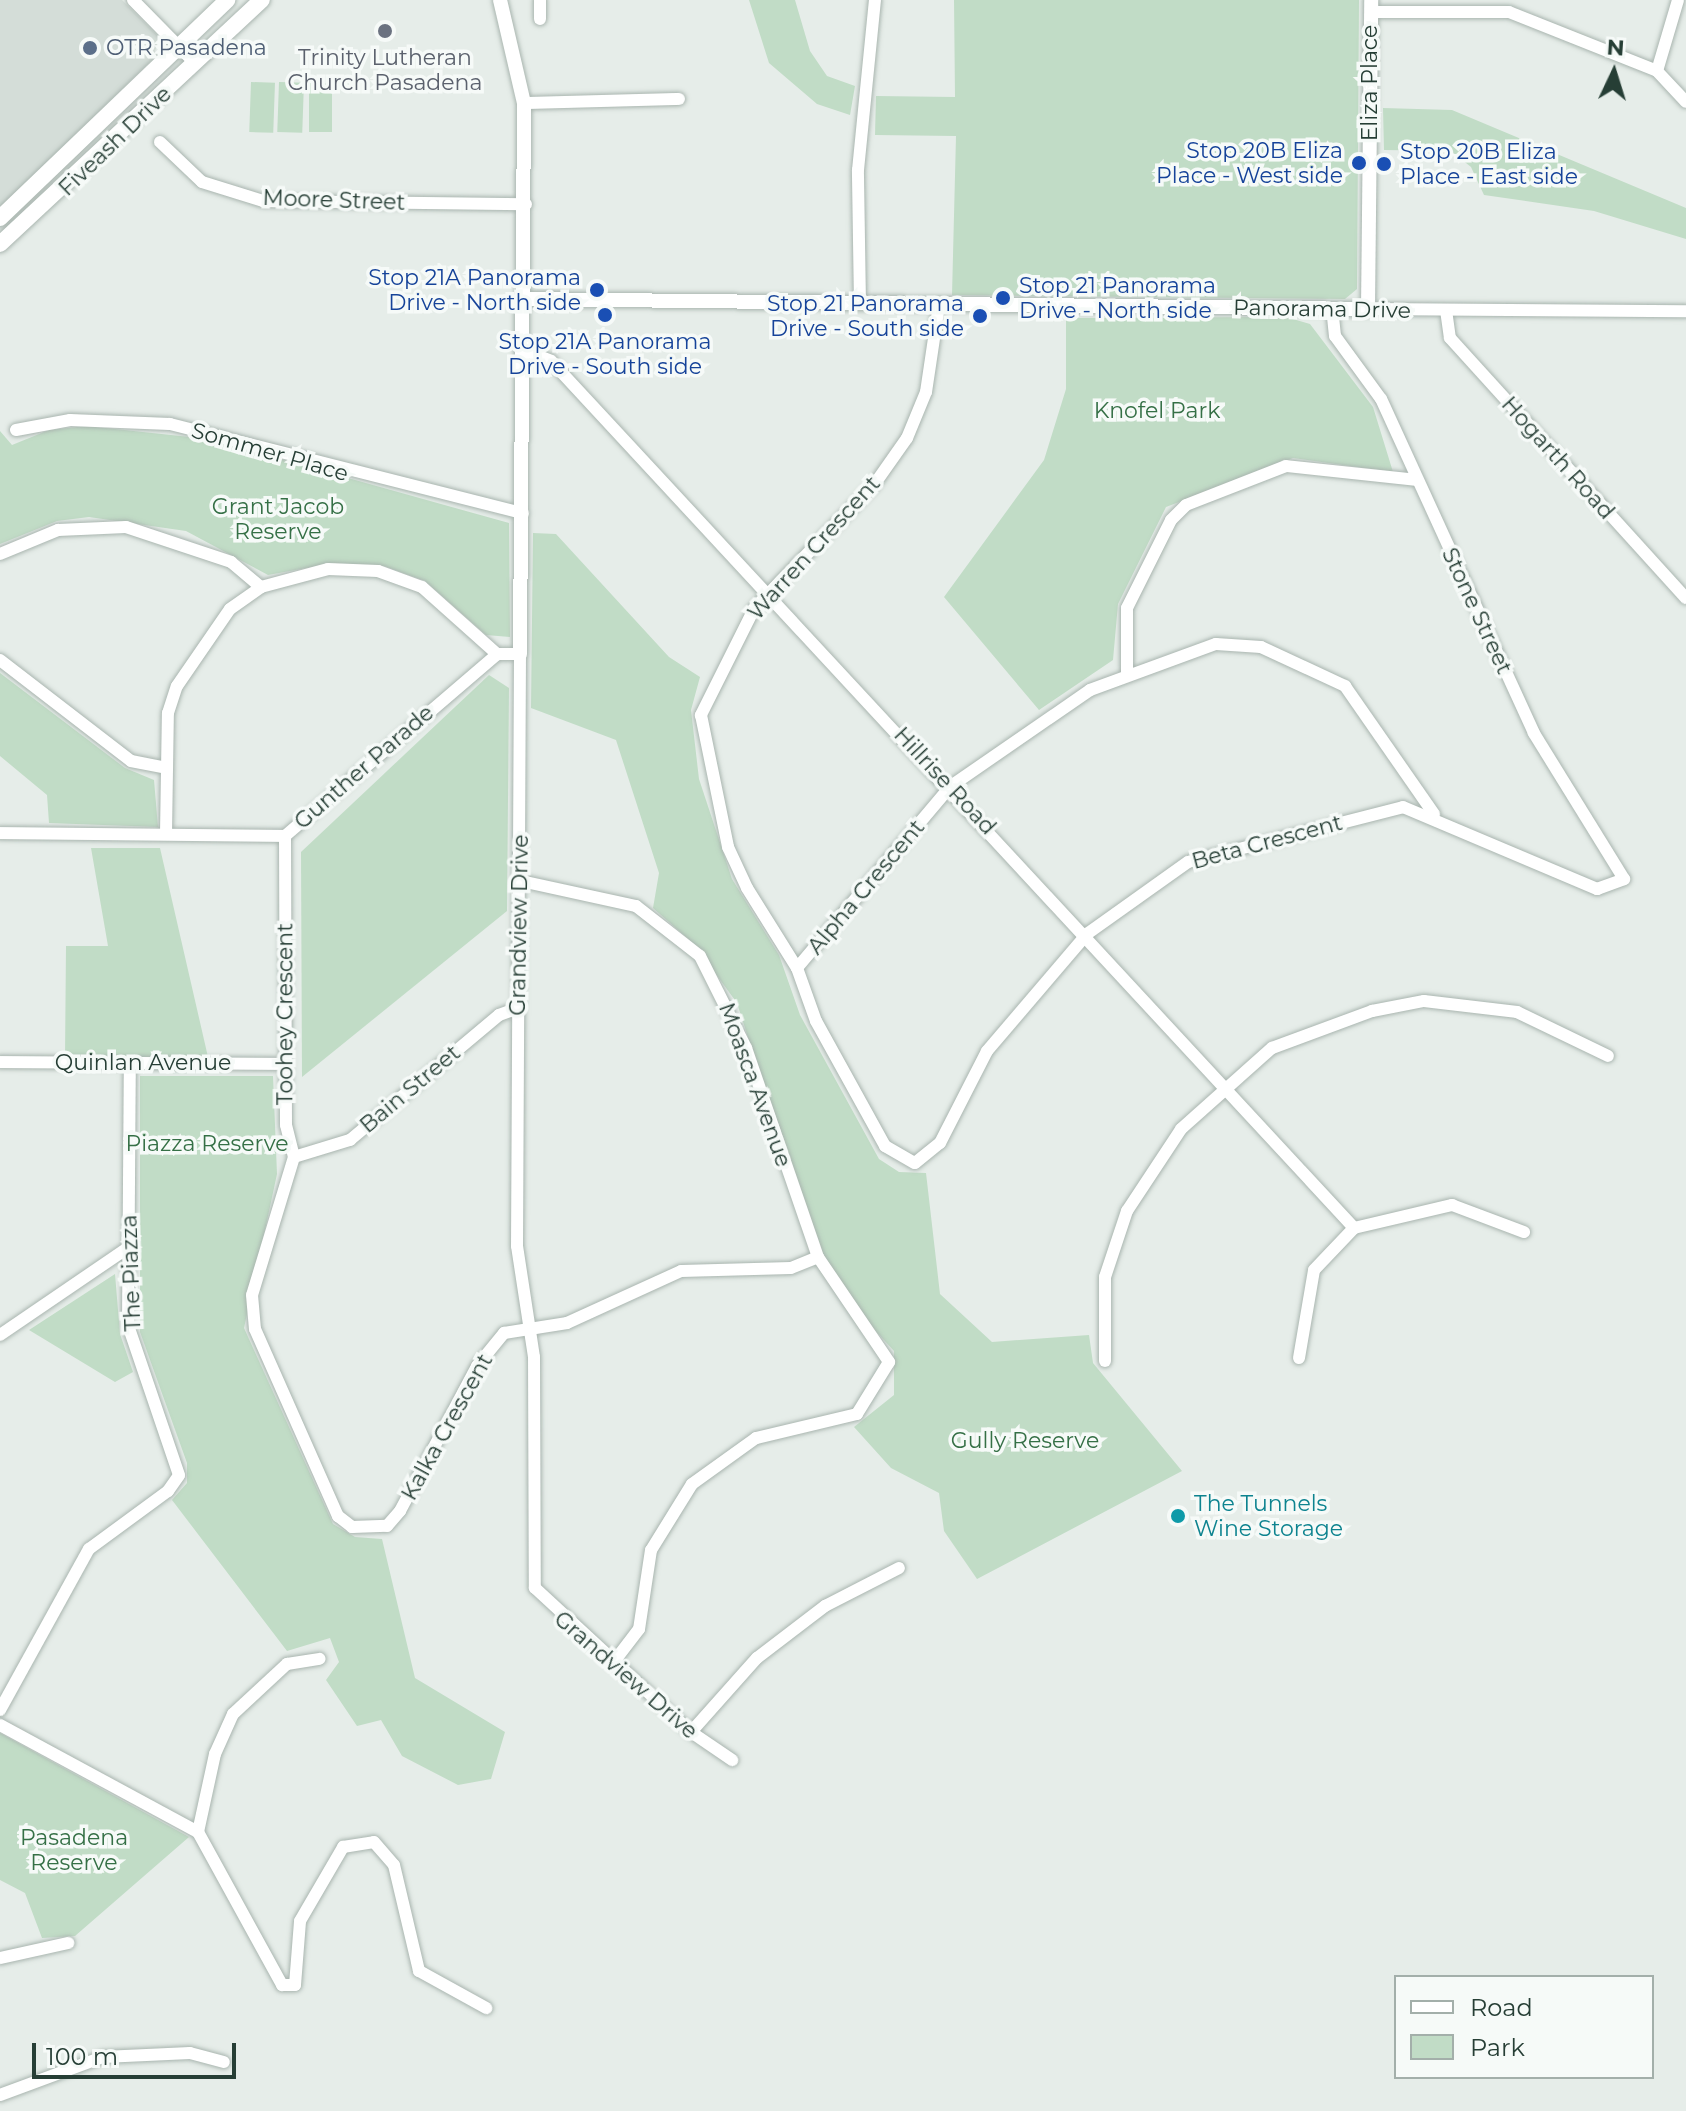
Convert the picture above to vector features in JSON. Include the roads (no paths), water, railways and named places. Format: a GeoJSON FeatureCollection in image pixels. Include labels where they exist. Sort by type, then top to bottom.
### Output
{"type":"FeatureCollection","features":[{"type":"Feature","properties":{"kind":"main road","name":"Fiveash Drive"},"geometry":{"type":"LineString","coordinates":[[0,218],[227,0]]}},
{"type":"Feature","properties":{"kind":"main road","name":"Fiveash Drive"},"geometry":{"type":"LineString","coordinates":[[0,244],[262,0]]}},
{"type":"Feature","properties":{"kind":"street"},"geometry":{"type":"LineString","coordinates":[[133,0],[195,63]]}},
{"type":"Feature","properties":{"kind":"street","name":"Grandview Drive"},"geometry":{"type":"LineString","coordinates":[[500,0],[524,103],[526,204],[517,1246],[534,1357],[535,1588],[691,1732],[732,1760]]}},
{"type":"Feature","properties":{"kind":"street"},"geometry":{"type":"LineString","coordinates":[[540,0],[540,19]]}},
{"type":"Feature","properties":{"kind":"street"},"geometry":{"type":"LineString","coordinates":[[860,304],[858,170],[875,0]]}},
{"type":"Feature","properties":{"kind":"street"},"geometry":{"type":"LineString","coordinates":[[1657,71],[1678,0]]}},
{"type":"Feature","properties":{"kind":"street"},"geometry":{"type":"LineString","coordinates":[[1371,6],[1509,12],[1657,71],[1686,102]]}},
{"type":"Feature","properties":{"kind":"street","name":"Eliza Place"},"geometry":{"type":"LineString","coordinates":[[1368,309],[1371,6]]}},
{"type":"Feature","properties":{"kind":"street"},"geometry":{"type":"LineString","coordinates":[[524,103],[679,99]]}},
{"type":"Feature","properties":{"kind":"street","name":"Moore Street"},"geometry":{"type":"LineString","coordinates":[[160,142],[202,182],[263,201],[526,204]]}},
{"type":"Feature","properties":{"kind":"street","name":"Panorama Drive"},"geometry":{"type":"LineString","coordinates":[[525,299],[1686,311]]}},
{"type":"Feature","properties":{"kind":"street","name":"Warren Crescent"},"geometry":{"type":"LineString","coordinates":[[915,1163],[885,1146],[816,1021],[797,968],[728,847],[701,715],[726,656],[768,592],[839,524],[907,438],[926,392],[939,305]]}},
{"type":"Feature","properties":{"kind":"street","name":"Stone Street"},"geometry":{"type":"LineString","coordinates":[[1332,309],[1335,336],[1381,399],[1534,733],[1622,870],[1624,879],[1614,887],[1597,889]]}},
{"type":"Feature","properties":{"kind":"street","name":"Hogarth Road"},"geometry":{"type":"LineString","coordinates":[[1446,310],[1450,338],[1686,598]]}},
{"type":"Feature","properties":{"kind":"street","name":"Hillrise Road"},"geometry":{"type":"LineString","coordinates":[[523,350],[551,361],[951,786],[1354,1228]]}},
{"type":"Feature","properties":{"kind":"street","name":"Sommer Place"},"geometry":{"type":"LineString","coordinates":[[16,430],[70,420],[170,424],[523,513]]}},
{"type":"Feature","properties":{"kind":"street"},"geometry":{"type":"LineString","coordinates":[[1127,674],[1127,608],[1171,520],[1186,505],[1286,466],[1416,480]]}},
{"type":"Feature","properties":{"kind":"street"},"geometry":{"type":"LineString","coordinates":[[0,554],[58,530],[126,527],[231,562],[261,587]]}},
{"type":"Feature","properties":{"kind":"street"},"geometry":{"type":"LineString","coordinates":[[166,834],[168,713],[189,661],[230,609],[261,587],[328,569],[378,571],[422,587],[497,654],[520,654]]}},
{"type":"Feature","properties":{"kind":"street","name":"Alpha Crescent"},"geometry":{"type":"LineString","coordinates":[[797,968],[951,786],[1019,735],[1127,674],[1216,644],[1299,661],[1345,686],[1434,814]]}},
{"type":"Feature","properties":{"kind":"street","name":"Gunther Parade"},"geometry":{"type":"LineString","coordinates":[[0,833],[285,836],[497,654]]}},
{"type":"Feature","properties":{"kind":"street"},"geometry":{"type":"LineString","coordinates":[[0,660],[131,761],[166,768]]}},
{"type":"Feature","properties":{"kind":"street","name":"Beta Crescent"},"geometry":{"type":"LineString","coordinates":[[915,1163],[940,1143],[987,1051],[1087,934],[1188,862],[1225,849],[1403,807],[1434,814],[1597,889]]}},
{"type":"Feature","properties":{"kind":"street","name":"Toohey Crescent"},"geometry":{"type":"LineString","coordinates":[[285,836],[286,1064],[294,1157],[252,1295],[255,1329],[338,1516],[370,1532]]}},
{"type":"Feature","properties":{"kind":"street","name":"Moasca Avenue"},"geometry":{"type":"LineString","coordinates":[[521,881],[636,906],[700,956],[741,1035],[818,1257],[839,1297],[887,1354],[876,1388],[857,1414],[756,1438],[692,1484],[651,1550],[639,1629],[613,1663]]}},
{"type":"Feature","properties":{"kind":"street"},"geometry":{"type":"LineString","coordinates":[[1105,1361],[1105,1277],[1127,1211],[1181,1129],[1224,1084],[1272,1048],[1323,1026],[1424,1001],[1517,1012],[1608,1056]]}},
{"type":"Feature","properties":{"kind":"street","name":"Bain Street"},"geometry":{"type":"LineString","coordinates":[[294,1157],[350,1140],[499,1015],[518,1008]]}},
{"type":"Feature","properties":{"kind":"street","name":"Quinlan Avenue"},"geometry":{"type":"LineString","coordinates":[[0,1062],[286,1064]]}},
{"type":"Feature","properties":{"kind":"street","name":"The Piazza"},"geometry":{"type":"LineString","coordinates":[[0,1710],[89,1549],[168,1491],[179,1475],[128,1325],[130,1063]]}},
{"type":"Feature","properties":{"kind":"street"},"geometry":{"type":"LineString","coordinates":[[1299,1358],[1314,1270],[1354,1228],[1452,1205],[1524,1232]]}},
{"type":"Feature","properties":{"kind":"street"},"geometry":{"type":"LineString","coordinates":[[0,1335],[129,1247]]}},
{"type":"Feature","properties":{"kind":"street"},"geometry":{"type":"LineString","coordinates":[[527,1325],[567,1323],[681,1271],[791,1268],[818,1257]]}},
{"type":"Feature","properties":{"kind":"street","name":"Kalka Crescent"},"geometry":{"type":"LineString","coordinates":[[370,1532],[400,1511],[477,1366],[504,1333],[527,1325]]}},
{"type":"Feature","properties":{"kind":"street"},"geometry":{"type":"LineString","coordinates":[[691,1732],[757,1658],[825,1606],[899,1568]]}},
{"type":"Feature","properties":{"kind":"street"},"geometry":{"type":"LineString","coordinates":[[198,1832],[215,1754],[233,1714],[287,1664],[320,1659]]}},
{"type":"Feature","properties":{"kind":"street"},"geometry":{"type":"LineString","coordinates":[[0,1725],[198,1832],[282,1985],[295,1985],[300,1921],[343,1847],[374,1842],[394,1865],[419,1971],[486,2008]]}},
{"type":"Feature","properties":{"kind":"street"},"geometry":{"type":"LineString","coordinates":[[0,1958],[68,1943]]}},
{"type":"Feature","properties":{"kind":"street"},"geometry":{"type":"LineString","coordinates":[[0,2095],[50,2071],[103,2057],[190,2053],[224,2062]]}},
{"type":"Feature","properties":{"kind":"place","name":"Trinity Lutheran Church Pasadena"},"geometry":{"type":"Point","coordinates":[385,31]}},
{"type":"Feature","properties":{"kind":"place","name":"OTR Pasadena"},"geometry":{"type":"Point","coordinates":[90,48]}},
{"type":"Feature","properties":{"kind":"place","name":"Stop 20B Eliza Place - West side"},"geometry":{"type":"Point","coordinates":[1359,163]}},
{"type":"Feature","properties":{"kind":"place","name":"Stop 20B Eliza Place - East side"},"geometry":{"type":"Point","coordinates":[1384,164]}},
{"type":"Feature","properties":{"kind":"place","name":"Stop 21A Panorama Drive - North side"},"geometry":{"type":"Point","coordinates":[597,290]}},
{"type":"Feature","properties":{"kind":"place","name":"Stop 21 Panorama Drive - North side"},"geometry":{"type":"Point","coordinates":[1003,298]}},
{"type":"Feature","properties":{"kind":"place","name":"Stop 21A Panorama Drive - South side"},"geometry":{"type":"Point","coordinates":[605,315]}},
{"type":"Feature","properties":{"kind":"place","name":"Stop 21 Panorama Drive - South side"},"geometry":{"type":"Point","coordinates":[980,316]}},
{"type":"Feature","properties":{"kind":"place","name":"The Tunnels Wine Storage"},"geometry":{"type":"Point","coordinates":[1178,1516]}},
{"type":"Feature","properties":{"kind":"park label","name":"Knofel Park"},"geometry":{"type":"Point","coordinates":[1157,411]}},
{"type":"Feature","properties":{"kind":"park label","name":"Grant Jacob Reserve"},"geometry":{"type":"Point","coordinates":[278,518]}},
{"type":"Feature","properties":{"kind":"park label","name":"Piazza Reserve"},"geometry":{"type":"Point","coordinates":[207,1144]}},
{"type":"Feature","properties":{"kind":"park label","name":"Gully Reserve"},"geometry":{"type":"Point","coordinates":[1025,1441]}},
{"type":"Feature","properties":{"kind":"park label","name":"Pasadena Reserve"},"geometry":{"type":"Point","coordinates":[74,1850]}}]}
